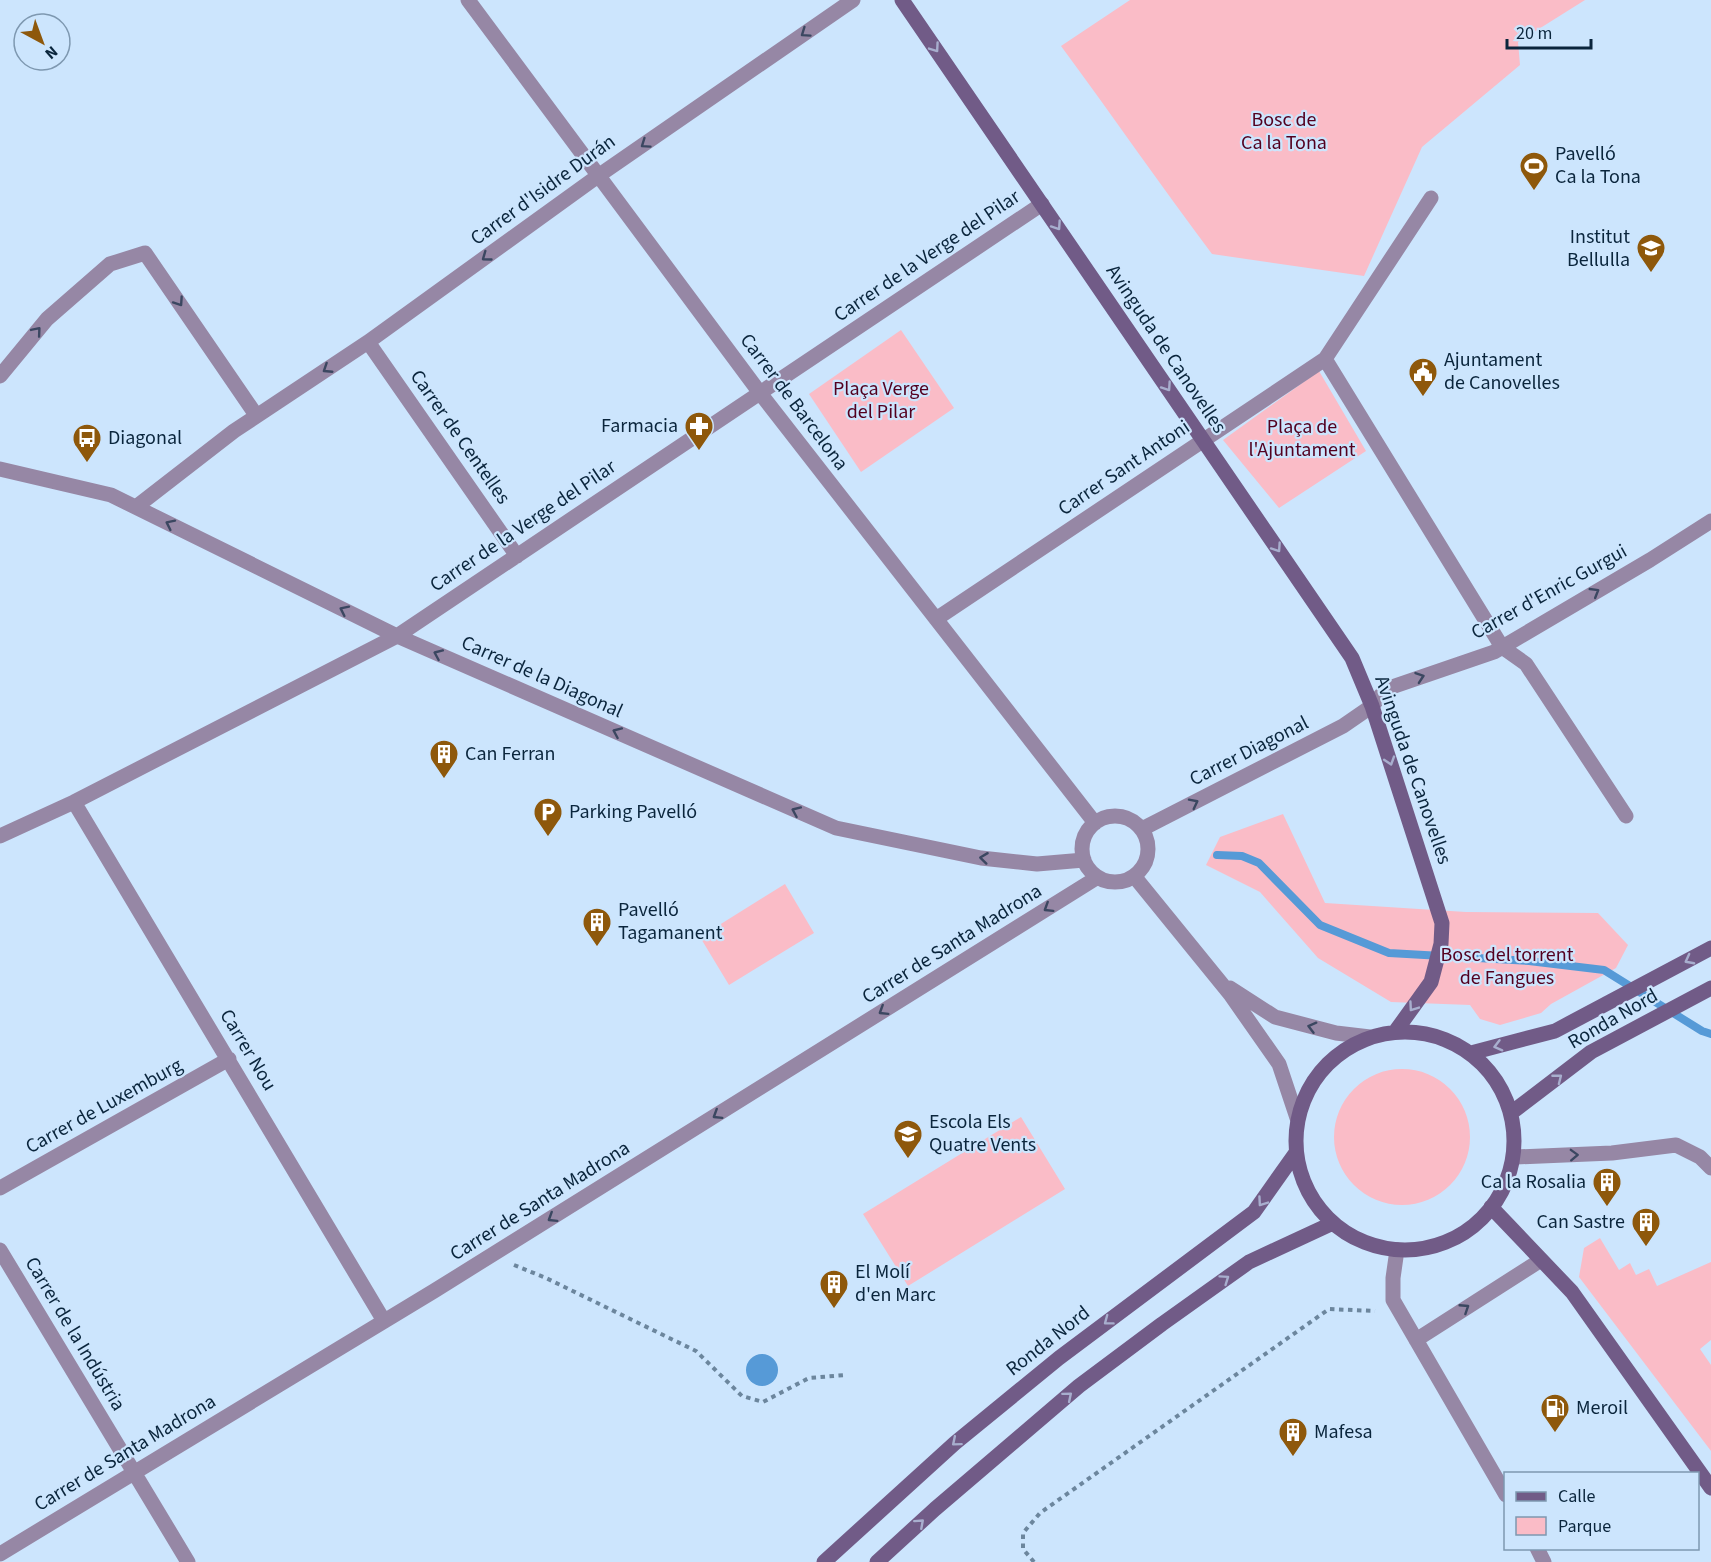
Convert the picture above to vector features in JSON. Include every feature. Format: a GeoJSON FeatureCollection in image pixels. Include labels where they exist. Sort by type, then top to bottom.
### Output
{"type":"FeatureCollection","features":[{"type":"Feature","properties":{"kind":"main road","name":"Avinguda de Canovelles"},"geometry":{"type":"LineString","coordinates":[[902,0],[1352,658],[1372,706],[1442,924],[1441,944],[1433,976],[1395,1032]]}},
{"type":"Feature","properties":{"kind":"main road","name":"Ronda Nord"},"geometry":{"type":"LineString","coordinates":[[1471,1053],[1555,1031],[1711,948]]}},
{"type":"Feature","properties":{"kind":"main road","name":"Ronda Nord"},"geometry":{"type":"LineString","coordinates":[[1511,1113],[1592,1052],[1706,991]]}},
{"type":"Feature","properties":{"kind":"main road"},"geometry":{"type":"LineString","coordinates":[[1395,1032],[1433,1035],[1453,1042],[1471,1053],[1495,1078],[1511,1113],[1516,1157],[1507,1183],[1485,1218],[1454,1241],[1416,1251],[1382,1250],[1365,1244],[1333,1223],[1308,1195],[1295,1154],[1297,1118],[1309,1088],[1334,1058],[1370,1037],[1395,1032]]}},
{"type":"Feature","properties":{"kind":"main road","name":"Ronda Nord"},"geometry":{"type":"LineString","coordinates":[[824,1562],[955,1443],[1050,1365],[1254,1212],[1295,1154]]}},
{"type":"Feature","properties":{"kind":"main road"},"geometry":{"type":"LineString","coordinates":[[1491,1207],[1572,1292],[1711,1488]]}},
{"type":"Feature","properties":{"kind":"main road"},"geometry":{"type":"LineString","coordinates":[[877,1562],[935,1509],[1079,1386],[1162,1324],[1249,1262],[1333,1223]]}},
{"type":"Feature","properties":{"kind":"street","name":"Carrer de Barcelona"},"geometry":{"type":"LineString","coordinates":[[468,0],[760,393],[1095,823]]}},
{"type":"Feature","properties":{"kind":"street","name":"Carrer d'Isidre Durán"},"geometry":{"type":"LineString","coordinates":[[136,507],[256,416],[368,342],[598,176],[854,0]]}},
{"type":"Feature","properties":{"kind":"street","name":"Carrer Sant Antoni"},"geometry":{"type":"LineString","coordinates":[[936,619],[1325,359],[1431,198]]}},
{"type":"Feature","properties":{"kind":"street","name":"Carrer de la Verge del Pilar"},"geometry":{"type":"LineString","coordinates":[[0,836],[74,802],[397,636],[1042,204]]}},
{"type":"Feature","properties":{"kind":"street"},"geometry":{"type":"LineString","coordinates":[[0,376],[47,320],[110,264],[146,253],[256,416]]}},
{"type":"Feature","properties":{"kind":"street","name":"Carrer de Centelles"},"geometry":{"type":"LineString","coordinates":[[368,342],[517,556]]}},
{"type":"Feature","properties":{"kind":"street"},"geometry":{"type":"LineString","coordinates":[[1325,359],[1502,647],[1526,664],[1626,816]]}},
{"type":"Feature","properties":{"kind":"street","name":"Carrer de la Diagonal"},"geometry":{"type":"LineString","coordinates":[[0,469],[111,495],[397,636],[836,828],[981,858],[1037,864],[1084,860]]}},
{"type":"Feature","properties":{"kind":"street","name":"Carrer d'Enric Gurgui"},"geometry":{"type":"LineString","coordinates":[[1372,706],[1386,689],[1502,647],[1650,560],[1711,521]]}},
{"type":"Feature","properties":{"kind":"street","name":"Carrer Diagonal"},"geometry":{"type":"LineString","coordinates":[[1142,829],[1343,726],[1372,706]]}},
{"type":"Feature","properties":{"kind":"street","name":"Carrer Nou"},"geometry":{"type":"LineString","coordinates":[[74,802],[384,1321]]}},
{"type":"Feature","properties":{"kind":"street"},"geometry":{"type":"LineString","coordinates":[[1123,817],[1142,829],[1148,849],[1146,860],[1134,876],[1123,881],[1112,882],[1098,877],[1090,870],[1084,860],[1083,846],[1086,835],[1095,823],[1105,818],[1123,817]]}},
{"type":"Feature","properties":{"kind":"street"},"geometry":{"type":"LineString","coordinates":[[1134,876],[1220,982],[1279,1064],[1297,1118]]}},
{"type":"Feature","properties":{"kind":"street","name":"Carrer de Santa Madrona"},"geometry":{"type":"LineString","coordinates":[[0,1554],[491,1256],[1098,877]]}},
{"type":"Feature","properties":{"kind":"street"},"geometry":{"type":"LineString","coordinates":[[1220,982],[1275,1017],[1336,1034],[1370,1037]]}},
{"type":"Feature","properties":{"kind":"street","name":"Carrer de Luxemburg"},"geometry":{"type":"LineString","coordinates":[[0,1188],[229,1059]]}},
{"type":"Feature","properties":{"kind":"street"},"geometry":{"type":"LineString","coordinates":[[1516,1157],[1612,1153],[1676,1145],[1700,1157],[1711,1168]]}},
{"type":"Feature","properties":{"kind":"street","name":"Carrer de la Indústria"},"geometry":{"type":"LineString","coordinates":[[0,1250],[188,1562]]}},
{"type":"Feature","properties":{"kind":"street"},"geometry":{"type":"LineString","coordinates":[[1397,1250],[1393,1300],[1504,1492]]}},
{"type":"Feature","properties":{"kind":"street"},"geometry":{"type":"LineString","coordinates":[[1416,1340],[1541,1260]]}},
{"type":"Feature","properties":{"kind":"path"},"geometry":{"type":"LineString","coordinates":[[491,1256],[556,1283],[696,1351],[742,1396],[763,1402],[809,1378],[846,1375]]}},
{"type":"Feature","properties":{"kind":"path"},"geometry":{"type":"LineString","coordinates":[[1034,1562],[1023,1549],[1023,1533],[1040,1513],[1329,1309],[1400,1312]]}},
{"type":"Feature","properties":{"kind":"green space","name":"Bosc de Ca la Tona"},"geometry":{"type":"Polygon","coordinates":[[[1130,0],[1585,0],[1518,42],[1520,65],[1422,147],[1364,276],[1212,254],[1061,46],[1130,0]]]}},
{"type":"Feature","properties":{"kind":"green space","name":"Plaça Verge del Pilar"},"geometry":{"type":"Polygon","coordinates":[[[901,330],[954,408],[861,472],[809,394],[901,330]]]}},
{"type":"Feature","properties":{"kind":"green space","name":"Plaça de l'Ajuntament"},"geometry":{"type":"Polygon","coordinates":[[[1319,371],[1366,451],[1279,508],[1223,440],[1319,371]]]}},
{"type":"Feature","properties":{"kind":"green space","name":"Bosc del torrent de Fangues"},"geometry":{"type":"Polygon","coordinates":[[[1283,814],[1325,903],[1466,912],[1598,913],[1628,945],[1616,968],[1551,1004],[1541,1013],[1500,1025],[1480,1019],[1470,1005],[1391,1002],[1318,958],[1260,892],[1206,865],[1220,837],[1283,814]]]}},
{"type":"Feature","properties":{"kind":"green space"},"geometry":{"type":"Polygon","coordinates":[[[785,884],[814,933],[729,985],[700,937],[785,884]]]}},
{"type":"Feature","properties":{"kind":"green space"},"geometry":{"type":"Polygon","coordinates":[[[1402,1069],[1428,1075],[1450,1089],[1464,1111],[1470,1137],[1464,1163],[1450,1185],[1428,1199],[1402,1205],[1376,1199],[1354,1185],[1340,1163],[1334,1137],[1340,1111],[1354,1089],[1376,1075],[1402,1069]]]}},
{"type":"Feature","properties":{"kind":"green space"},"geometry":{"type":"Polygon","coordinates":[[[1021,1117],[1065,1189],[908,1286],[863,1214],[1021,1117]]]}},
{"type":"Feature","properties":{"kind":"green space"},"geometry":{"type":"Polygon","coordinates":[[[1600,1238],[1619,1270],[1630,1263],[1636,1275],[1649,1269],[1657,1286],[1711,1262],[1711,1340],[1700,1349],[1711,1365],[1711,1451],[1579,1277],[1584,1248],[1600,1238]]]}},
{"type":"Feature","properties":{"kind":"water"},"geometry":{"type":"Polygon","coordinates":[[[762,1354],[773,1359],[778,1370],[773,1381],[762,1386],[751,1381],[746,1370],[751,1359],[762,1354]]]}},
{"type":"Feature","properties":{"kind":"waterway"},"geometry":{"type":"LineString","coordinates":[[1217,855],[1242,856],[1259,863],[1320,925],[1389,953],[1529,961],[1604,970],[1702,1031],[1711,1034]]}},
{"type":"Feature","properties":{"kind":"place","name":"Pavelló Ca la Tona"},"geometry":{"type":"Point","coordinates":[1534,192]}},
{"type":"Feature","properties":{"kind":"place","name":"Institut Bellulla"},"geometry":{"type":"Point","coordinates":[1651,274]}},
{"type":"Feature","properties":{"kind":"place","name":"Ajuntament de Canovelles"},"geometry":{"type":"Point","coordinates":[1423,398]}},
{"type":"Feature","properties":{"kind":"place","name":"Farmacia"},"geometry":{"type":"Point","coordinates":[699,452]}},
{"type":"Feature","properties":{"kind":"place","name":"Diagonal"},"geometry":{"type":"Point","coordinates":[87,464]}},
{"type":"Feature","properties":{"kind":"place","name":"Can Ferran"},"geometry":{"type":"Point","coordinates":[444,780]}},
{"type":"Feature","properties":{"kind":"place","name":"Parking Pavelló"},"geometry":{"type":"Point","coordinates":[548,838]}},
{"type":"Feature","properties":{"kind":"place","name":"Pavelló Tagamanent"},"geometry":{"type":"Point","coordinates":[597,948]}},
{"type":"Feature","properties":{"kind":"place","name":"Escola Els Quatre Vents"},"geometry":{"type":"Point","coordinates":[908,1160]}},
{"type":"Feature","properties":{"kind":"place","name":"Ca la Rosalia"},"geometry":{"type":"Point","coordinates":[1607,1208]}},
{"type":"Feature","properties":{"kind":"place","name":"Can Sastre"},"geometry":{"type":"Point","coordinates":[1646,1248]}},
{"type":"Feature","properties":{"kind":"place","name":"El Molí d'en Marc"},"geometry":{"type":"Point","coordinates":[834,1310]}},
{"type":"Feature","properties":{"kind":"place","name":"Meroil"},"geometry":{"type":"Point","coordinates":[1555,1434]}},
{"type":"Feature","properties":{"kind":"place","name":"Mafesa"},"geometry":{"type":"Point","coordinates":[1293,1458]}}]}
